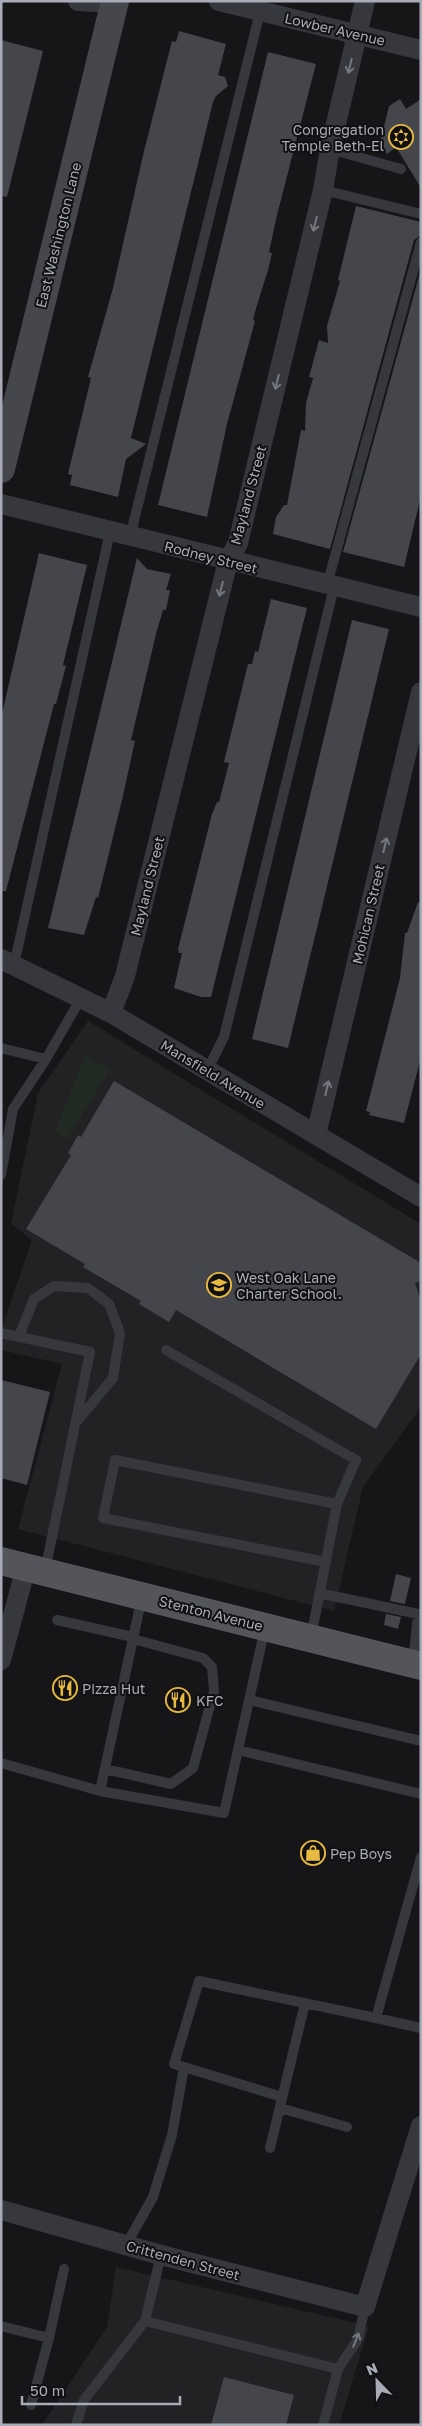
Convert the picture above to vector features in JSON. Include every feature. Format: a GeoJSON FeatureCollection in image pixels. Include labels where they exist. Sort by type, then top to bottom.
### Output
{"type":"FeatureCollection","features":[{"type":"Feature","properties":{"kind":"main road","name":"East Washington Lane"},"geometry":{"type":"LineString","coordinates":[[1,469],[114,2]]}},
{"type":"Feature","properties":{"kind":"main road","name":"Stenton Avenue"},"geometry":{"type":"LineString","coordinates":[[24,1567],[417,1665]]}},
{"type":"Feature","properties":{"kind":"street"},"geometry":{"type":"LineString","coordinates":[[78,1],[114,2]]}},
{"type":"Feature","properties":{"kind":"street","name":"Lowber Avenue"},"geometry":{"type":"LineString","coordinates":[[220,1],[254,7],[421,50]]}},
{"type":"Feature","properties":{"kind":"street","name":"Mayland Street"},"geometry":{"type":"LineString","coordinates":[[111,1013],[125,976],[228,561],[238,543],[323,190],[330,149],[365,1]]}},
{"type":"Feature","properties":{"kind":"street","name":"Rodney Street"},"geometry":{"type":"LineString","coordinates":[[1,504],[421,607]]}},
{"type":"Feature","properties":{"kind":"street","name":"Mohican Street"},"geometry":{"type":"LineString","coordinates":[[316,1135],[421,692]]}},
{"type":"Feature","properties":{"kind":"street","name":"Mansfield Avenue"},"geometry":{"type":"LineString","coordinates":[[8,962],[111,1013],[420,1195]]}},
{"type":"Feature","properties":{"kind":"street"},"geometry":{"type":"LineString","coordinates":[[1,1660],[24,1567]]}},
{"type":"Feature","properties":{"kind":"street"},"geometry":{"type":"LineString","coordinates":[[365,2307],[405,2183],[421,2126]]}},
{"type":"Feature","properties":{"kind":"street","name":"Crittenden Street"},"geometry":{"type":"LineString","coordinates":[[1,2210],[160,2255],[365,2307]]}},
{"type":"Feature","properties":{"kind":"lane"},"geometry":{"type":"LineString","coordinates":[[130,537],[254,7]]}},
{"type":"Feature","properties":{"kind":"lane"},"geometry":{"type":"LineString","coordinates":[[330,149],[401,169]]}},
{"type":"Feature","properties":{"kind":"lane"},"geometry":{"type":"LineString","coordinates":[[323,190],[421,214]]}},
{"type":"Feature","properties":{"kind":"lane"},"geometry":{"type":"LineString","coordinates":[[207,1071],[224,1037],[330,586],[421,242]]}},
{"type":"Feature","properties":{"kind":"lane"},"geometry":{"type":"LineString","coordinates":[[8,962],[110,532]]}},
{"type":"Feature","properties":{"kind":"lane"},"geometry":{"type":"LineString","coordinates":[[1,1175],[13,1109],[46,1059],[81,998]]}},
{"type":"Feature","properties":{"kind":"lane"},"geometry":{"type":"LineString","coordinates":[[1,1048],[46,1059]]}},
{"type":"Feature","properties":{"kind":"lane"},"geometry":{"type":"LineString","coordinates":[[19,1336],[34,1299],[54,1286],[88,1288],[109,1304],[120,1332],[113,1378],[76,1423]]}},
{"type":"Feature","properties":{"kind":"lane"},"geometry":{"type":"LineString","coordinates":[[1,1333],[90,1352],[76,1423],[24,1567]]}},
{"type":"Feature","properties":{"kind":"lane"},"geometry":{"type":"LineString","coordinates":[[166,1350],[356,1460],[337,1504],[310,1638]]}},
{"type":"Feature","properties":{"kind":"lane"},"geometry":{"type":"LineString","coordinates":[[326,1562],[103,1518],[115,1460],[337,1504]]}},
{"type":"Feature","properties":{"kind":"lane"},"geometry":{"type":"LineString","coordinates":[[320,1593],[418,1614],[417,1665]]}},
{"type":"Feature","properties":{"kind":"lane"},"geometry":{"type":"LineString","coordinates":[[100,1791],[142,1596]]}},
{"type":"Feature","properties":{"kind":"lane"},"geometry":{"type":"LineString","coordinates":[[57,1620],[133,1638],[203,1658],[212,1667],[214,1691],[193,1768],[171,1784],[105,1769]]}},
{"type":"Feature","properties":{"kind":"lane"},"geometry":{"type":"LineString","coordinates":[[1,1763],[100,1791],[224,1813],[265,1626]]}},
{"type":"Feature","properties":{"kind":"lane"},"geometry":{"type":"LineString","coordinates":[[249,1700],[421,1741]]}},
{"type":"Feature","properties":{"kind":"lane"},"geometry":{"type":"LineString","coordinates":[[238,1750],[421,1794]]}},
{"type":"Feature","properties":{"kind":"lane"},"geometry":{"type":"LineString","coordinates":[[376,2018],[421,1857]]}},
{"type":"Feature","properties":{"kind":"lane"},"geometry":{"type":"LineString","coordinates":[[282,2096],[174,2064],[199,1981],[421,2028]]}},
{"type":"Feature","properties":{"kind":"lane"},"geometry":{"type":"LineString","coordinates":[[270,2148],[305,2003]]}},
{"type":"Feature","properties":{"kind":"lane"},"geometry":{"type":"LineString","coordinates":[[126,2245],[153,2197],[172,2135],[184,2067]]}},
{"type":"Feature","properties":{"kind":"lane"},"geometry":{"type":"LineString","coordinates":[[280,2108],[347,2127]]}},
{"type":"Feature","properties":{"kind":"lane"},"geometry":{"type":"LineString","coordinates":[[76,2425],[84,2400],[145,2322],[160,2255]]}},
{"type":"Feature","properties":{"kind":"lane"},"geometry":{"type":"LineString","coordinates":[[31,2406],[49,2338],[64,2269]]}},
{"type":"Feature","properties":{"kind":"lane"},"geometry":{"type":"LineString","coordinates":[[323,2425],[338,2369],[358,2339],[365,2307]]}},
{"type":"Feature","properties":{"kind":"lane"},"geometry":{"type":"LineString","coordinates":[[145,2322],[338,2369]]}},
{"type":"Feature","properties":{"kind":"lane"},"geometry":{"type":"LineString","coordinates":[[1,2326],[49,2338]]}},
{"type":"Feature","properties":{"kind":"shaded area","name":"West Oak Lane Charter School."},"geometry":{"type":"Polygon","coordinates":[[[88,1021],[421,1224],[421,1407],[363,1487],[334,1611],[18,1529],[62,1364],[1,1350],[1,1330],[32,1240],[11,1224],[38,1093],[88,1021]]]}},
{"type":"Feature","properties":{"kind":"shaded area"},"geometry":{"type":"Polygon","coordinates":[[[85,1055],[110,1069],[67,1139],[55,1132],[85,1055]]]}},
{"type":"Feature","properties":{"kind":"shaded area"},"geometry":{"type":"Polygon","coordinates":[[[116,2267],[369,2326],[339,2425],[42,2425],[107,2327],[116,2267]]]}},
{"type":"Feature","properties":{"kind":"building"},"geometry":{"type":"Polygon","coordinates":[[[179,31],[226,44],[218,75],[225,77],[228,86],[216,96],[213,102],[131,438],[146,444],[126,459],[118,497],[70,485],[72,475],[68,474],[91,378],[88,377],[113,288],[144,151],[172,41],[176,42],[179,31]]]}},
{"type":"Feature","properties":{"kind":"building"},"geometry":{"type":"Polygon","coordinates":[[[1,40],[43,51],[7,197],[1,196],[1,40]]]}},
{"type":"Feature","properties":{"kind":"building"},"geometry":{"type":"Polygon","coordinates":[[[268,52],[316,64],[277,215],[269,252],[272,253],[227,424],[207,517],[158,505],[268,52]]]}},
{"type":"Feature","properties":{"kind":"building","name":"Congregation Temple Beth-El"},"geometry":{"type":"Polygon","coordinates":[[[400,99],[406,109],[421,99],[421,188],[396,147],[387,154],[380,143],[389,106],[400,99]]]}},
{"type":"Feature","properties":{"kind":"building"},"geometry":{"type":"Polygon","coordinates":[[[356,206],[421,222],[421,235],[414,240],[330,549],[273,534],[276,517],[284,505],[287,505],[301,430],[305,431],[306,403],[313,378],[309,377],[319,340],[328,343],[327,326],[340,281],[338,280],[356,206]]]}},
{"type":"Feature","properties":{"kind":"building"},"geometry":{"type":"Polygon","coordinates":[[[421,269],[421,496],[404,567],[343,552],[421,269]]]}},
{"type":"Feature","properties":{"kind":"building"},"geometry":{"type":"Polygon","coordinates":[[[39,553],[87,565],[63,665],[66,666],[56,704],[54,704],[6,891],[1,891],[1,718],[39,553]]]}},
{"type":"Feature","properties":{"kind":"building"},"geometry":{"type":"Polygon","coordinates":[[[137,558],[147,569],[171,574],[166,590],[170,590],[166,610],[163,610],[156,634],[131,740],[135,741],[98,898],[96,897],[84,935],[48,928],[137,558]]]}},
{"type":"Feature","properties":{"kind":"building"},"geometry":{"type":"Polygon","coordinates":[[[271,599],[307,608],[211,997],[201,997],[174,988],[182,953],[179,953],[178,949],[212,814],[217,802],[219,802],[229,763],[224,762],[248,664],[252,664],[255,651],[258,652],[271,599]]]}},
{"type":"Feature","properties":{"kind":"building"},"geometry":{"type":"Polygon","coordinates":[[[352,620],[389,629],[288,1048],[252,1039],[352,620]]]}},
{"type":"Feature","properties":{"kind":"building"},"geometry":{"type":"Polygon","coordinates":[[[418,902],[421,903],[421,1057],[404,1123],[369,1115],[370,1112],[366,1111],[400,978],[405,933],[407,933],[418,902]]]}},
{"type":"Feature","properties":{"kind":"building"},"geometry":{"type":"Polygon","coordinates":[[[114,1081],[421,1263],[421,1281],[415,1283],[421,1301],[421,1354],[376,1429],[176,1310],[169,1322],[139,1304],[141,1301],[83,1267],[85,1264],[26,1229],[71,1155],[68,1153],[78,1135],[81,1137],[114,1081]]]}},
{"type":"Feature","properties":{"kind":"building"},"geometry":{"type":"Polygon","coordinates":[[[1,1380],[50,1392],[27,1485],[1,1478],[1,1380]]]}},
{"type":"Feature","properties":{"kind":"building"},"geometry":{"type":"Polygon","coordinates":[[[396,1574],[411,1578],[405,1604],[390,1601],[396,1574]]]}},
{"type":"Feature","properties":{"kind":"building"},"geometry":{"type":"Polygon","coordinates":[[[386,1614],[401,1617],[398,1629],[384,1625],[386,1614]]]}},
{"type":"Feature","properties":{"kind":"building"},"geometry":{"type":"Polygon","coordinates":[[[224,2377],[294,2395],[286,2425],[211,2425],[224,2377]]]}},
{"type":"Feature","properties":{"kind":"place","name":"Congregation Temple Beth-El"},"geometry":{"type":"Point","coordinates":[401,137]}},
{"type":"Feature","properties":{"kind":"place","name":"West Oak Lane Charter School."},"geometry":{"type":"Point","coordinates":[219,1285]}},
{"type":"Feature","properties":{"kind":"place","name":"Pizza Hut"},"geometry":{"type":"Point","coordinates":[65,1688]}},
{"type":"Feature","properties":{"kind":"place","name":"KFC"},"geometry":{"type":"Point","coordinates":[178,1700]}},
{"type":"Feature","properties":{"kind":"place","name":"Pep Boys"},"geometry":{"type":"Point","coordinates":[313,1853]}}]}
